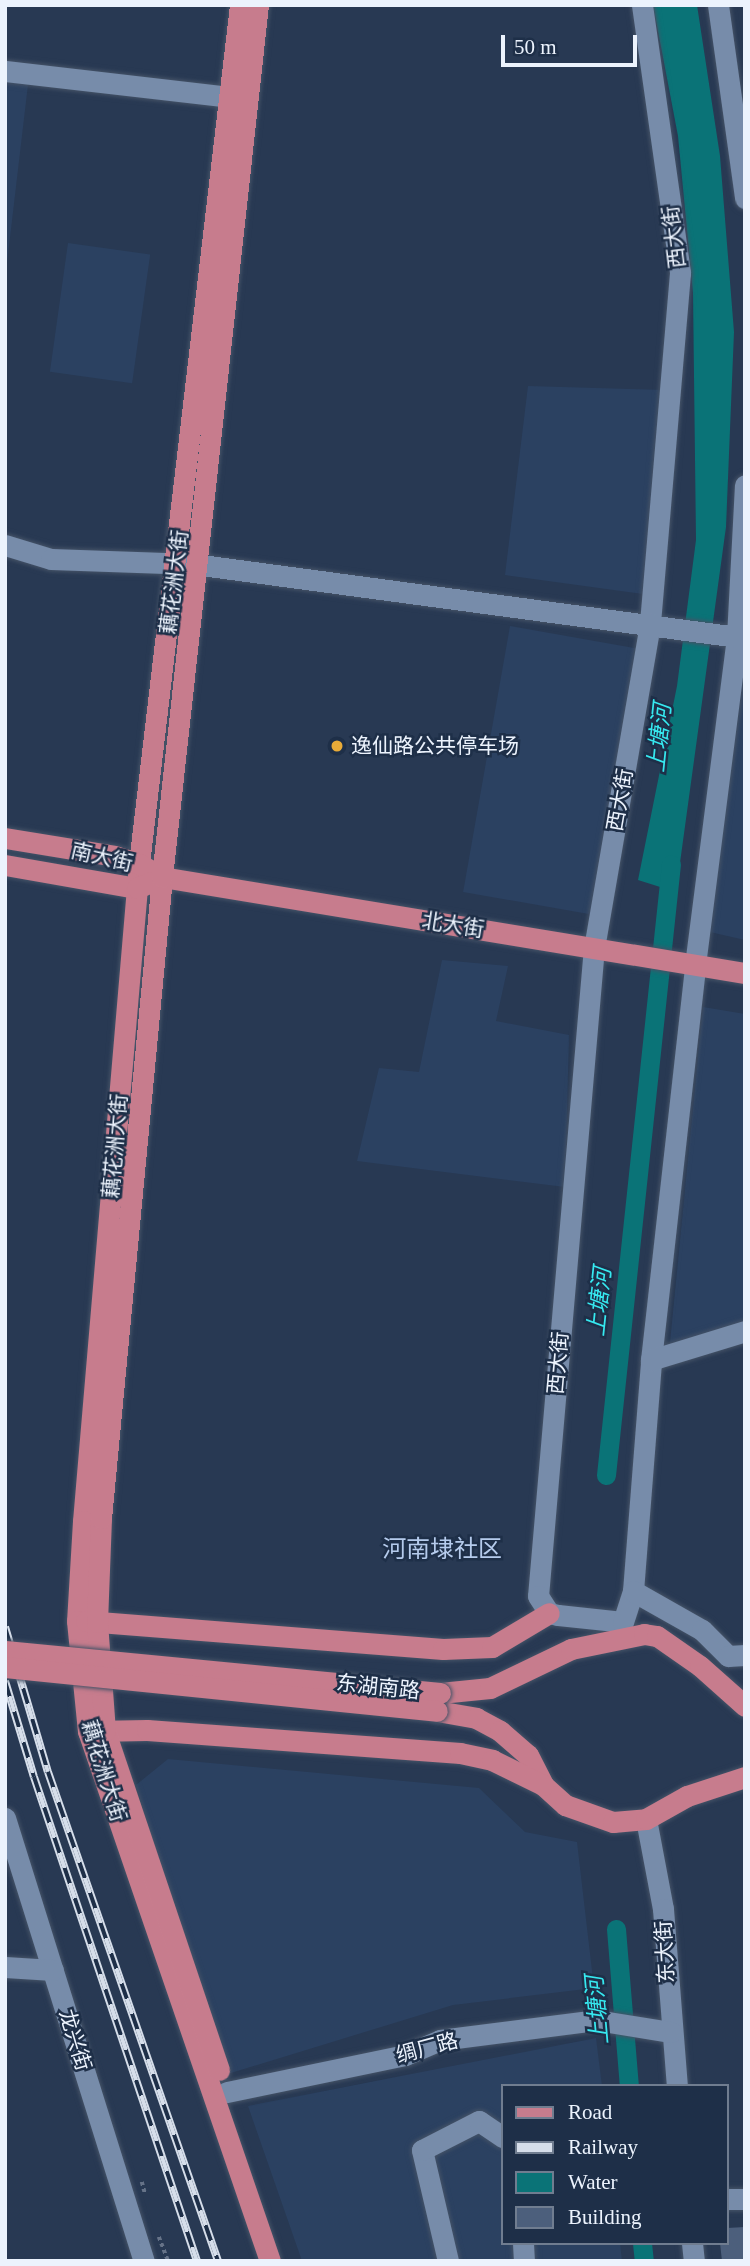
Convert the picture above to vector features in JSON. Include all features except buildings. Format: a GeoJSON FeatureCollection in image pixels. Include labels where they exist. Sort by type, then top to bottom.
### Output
{"type":"FeatureCollection","features":[{"type":"Feature","properties":{"kind":"main road","name":"藕花洲大街"},"geometry":{"type":"LineString","coordinates":[[87,1621],[101,1518],[162,877],[185,564],[240,5]]}},
{"type":"Feature","properties":{"kind":"main road","name":"藕花洲大街"},"geometry":{"type":"LineString","coordinates":[[258,5],[185,564],[139,864],[84,1507],[87,1621],[97,1731],[270,2261]]}},
{"type":"Feature","properties":{"kind":"main road","name":"南大街"},"geometry":{"type":"LineString","coordinates":[[5,838],[115,856],[139,864],[162,877]]}},
{"type":"Feature","properties":{"kind":"main road","name":"南大街"},"geometry":{"type":"LineString","coordinates":[[5,865],[137,888],[162,877]]}},
{"type":"Feature","properties":{"kind":"main road","name":"北大街"},"geometry":{"type":"LineString","coordinates":[[162,877],[745,973]]}},
{"type":"Feature","properties":{"kind":"main road"},"geometry":{"type":"LineString","coordinates":[[87,1621],[443,1649],[492,1647],[543,1605]]}},
{"type":"Feature","properties":{"kind":"main road","name":"东湖南路"},"geometry":{"type":"LineString","coordinates":[[5,1667],[438,1702],[490,1688],[572,1649],[624,1630],[657,1636],[745,1706]]}},
{"type":"Feature","properties":{"kind":"main road","name":"东湖南路"},"geometry":{"type":"LineString","coordinates":[[5,1651],[438,1702],[500,1731],[528,1755],[543,1785]]}},
{"type":"Feature","properties":{"kind":"main road"},"geometry":{"type":"LineString","coordinates":[[97,1731],[148,1730],[460,1754],[492,1760],[543,1785],[565,1805],[613,1822],[646,1819],[687,1796],[745,1777]]}},
{"type":"Feature","properties":{"kind":"main road","name":"藕花洲大街"},"geometry":{"type":"LineString","coordinates":[[97,1731],[227,2092],[284,2261]]}},
{"type":"Feature","properties":{"kind":"street","name":"西大街"},"geometry":{"type":"LineString","coordinates":[[543,1605],[594,947],[650,624],[680,273],[642,5]]}},
{"type":"Feature","properties":{"kind":"street"},"geometry":{"type":"LineString","coordinates":[[718,5],[745,198]]}},
{"type":"Feature","properties":{"kind":"street"},"geometry":{"type":"LineString","coordinates":[[5,71],[230,97]]}},
{"type":"Feature","properties":{"kind":"street"},"geometry":{"type":"LineString","coordinates":[[543,1605],[624,1630],[633,1591],[651,1360],[695,965],[741,638],[745,485]]}},
{"type":"Feature","properties":{"kind":"street"},"geometry":{"type":"LineString","coordinates":[[5,545],[51,559],[185,564],[741,638]]}},
{"type":"Feature","properties":{"kind":"street"},"geometry":{"type":"LineString","coordinates":[[651,1360],[745,1331]]}},
{"type":"Feature","properties":{"kind":"street"},"geometry":{"type":"LineString","coordinates":[[633,1591],[702,1630],[728,1656],[745,1655]]}},
{"type":"Feature","properties":{"kind":"street","name":"龙兴街"},"geometry":{"type":"LineString","coordinates":[[5,1818],[144,2261]]}},
{"type":"Feature","properties":{"kind":"street","name":"东大街"},"geometry":{"type":"LineString","coordinates":[[646,1819],[663,1909],[677,2084]]}},
{"type":"Feature","properties":{"kind":"street"},"geometry":{"type":"LineString","coordinates":[[5,1967],[53,1970]]}},
{"type":"Feature","properties":{"kind":"street","name":"绸厂路"},"geometry":{"type":"LineString","coordinates":[[227,2092],[405,2054],[440,2040],[596,2020],[671,2032]]}},
{"type":"Feature","properties":{"kind":"street"},"geometry":{"type":"LineString","coordinates":[[448,2261],[422,2150],[479,2121],[502,2136]]}},
{"type":"Feature","properties":{"kind":"path"},"geometry":{"type":"LineString","coordinates":[[142,2182],[145,2194]]}},
{"type":"Feature","properties":{"kind":"path"},"geometry":{"type":"LineString","coordinates":[[156,2229],[168,2261]]}},
{"type":"Feature","properties":{"kind":"shaded area"},"geometry":{"type":"Polygon","coordinates":[[[5,73],[29,76],[5,280],[5,73]]]}},
{"type":"Feature","properties":{"kind":"shaded area"},"geometry":{"type":"Polygon","coordinates":[[[68,243],[150,255],[132,383],[50,372],[68,243]]]}},
{"type":"Feature","properties":{"kind":"shaded area"},"geometry":{"type":"Polygon","coordinates":[[[528,386],[664,390],[650,595],[505,575],[528,386]]]}},
{"type":"Feature","properties":{"kind":"shaded area"},"geometry":{"type":"Polygon","coordinates":[[[510,626],[637,648],[590,914],[463,892],[510,626]]]}},
{"type":"Feature","properties":{"kind":"shaded area"},"geometry":{"type":"Polygon","coordinates":[[[745,662],[745,940],[710,932],[745,662]]]}},
{"type":"Feature","properties":{"kind":"shaded area"},"geometry":{"type":"Polygon","coordinates":[[[442,960],[508,966],[496,1021],[569,1035],[565,1187],[357,1161],[379,1068],[419,1072],[442,960]]]}},
{"type":"Feature","properties":{"kind":"shaded area"},"geometry":{"type":"Polygon","coordinates":[[[703,1007],[745,1014],[745,1331],[669,1353],[703,1007]]]}},
{"type":"Feature","properties":{"kind":"shaded area"},"geometry":{"type":"Polygon","coordinates":[[[168,1759],[479,1788],[525,1832],[577,1842],[594,1988],[453,2005],[221,2076],[136,1785],[168,1759]]]}},
{"type":"Feature","properties":{"kind":"shaded area"},"geometry":{"type":"Polygon","coordinates":[[[596,2038],[602,2084],[502,2084],[502,2245],[620,2245],[622,2261],[302,2261],[248,2106],[596,2038]]]}},
{"type":"Feature","properties":{"kind":"water"},"geometry":{"type":"Polygon","coordinates":[[[653,5],[697,5],[720,156],[734,332],[726,527],[676,892],[638,880],[677,686],[696,540],[693,293],[678,136],[653,5]]]}},
{"type":"Feature","properties":{"kind":"waterway","name":"上塘河"},"geometry":{"type":"LineString","coordinates":[[606,1475],[671,864]]}},
{"type":"Feature","properties":{"kind":"waterway","name":"上塘河"},"geometry":{"type":"LineString","coordinates":[[616,1929],[629,2084]]}},
{"type":"Feature","properties":{"kind":"waterway","name":"上塘河"},"geometry":{"type":"LineString","coordinates":[[642,2245],[644,2261]]}},
{"type":"Feature","properties":{"kind":"railway"},"geometry":{"type":"LineString","coordinates":[[5,1627],[48,1772],[218,2261]]}},
{"type":"Feature","properties":{"kind":"railway"},"geometry":{"type":"LineString","coordinates":[[5,1681],[34,1777],[197,2261]]}},
{"type":"Feature","properties":{"kind":"place","name":"逸仙路公共停车场"},"geometry":{"type":"Point","coordinates":[337,746]}},
{"type":"Feature","properties":{"kind":"district","name":"河南埭社区"},"geometry":{"type":"Point","coordinates":[442,1550]}}]}
